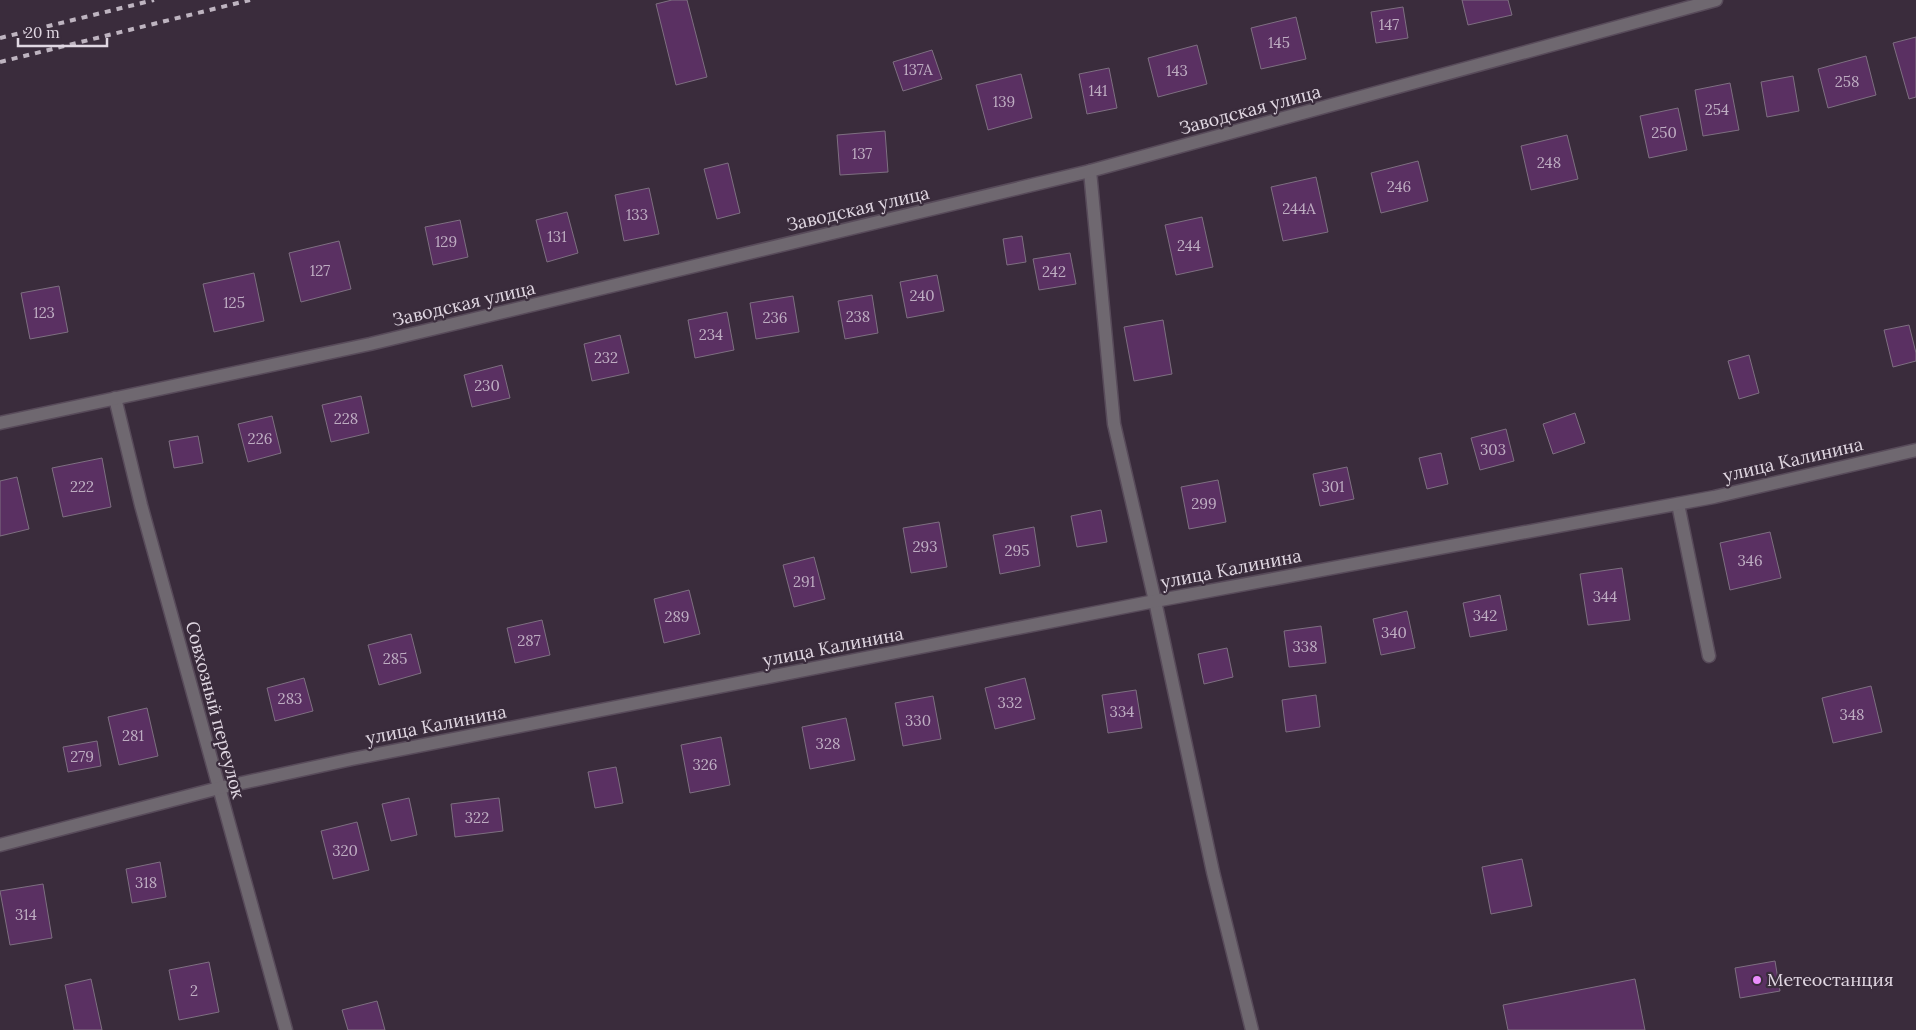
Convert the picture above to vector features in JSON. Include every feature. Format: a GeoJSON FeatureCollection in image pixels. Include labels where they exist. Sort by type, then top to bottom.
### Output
{"type":"FeatureCollection","features":[{"type":"Feature","properties":{"kind":"street","name":"Заводская улица"},"geometry":{"type":"LineString","coordinates":[[0,423],[370,344],[1090,171],[1716,0]]}},
{"type":"Feature","properties":{"kind":"street"},"geometry":{"type":"LineString","coordinates":[[1090,171],[1114,424],[1156,601],[1213,872],[1252,1030]]}},
{"type":"Feature","properties":{"kind":"street","name":"Совхозный переулок"},"geometry":{"type":"LineString","coordinates":[[115,398],[141,505],[286,1030]]}},
{"type":"Feature","properties":{"kind":"street","name":"улица Калинина"},"geometry":{"type":"LineString","coordinates":[[0,845],[219,788],[352,759],[1156,601],[1678,504],[1916,450]]}},
{"type":"Feature","properties":{"kind":"street"},"geometry":{"type":"LineString","coordinates":[[1678,504],[1709,656]]}},
{"type":"Feature","properties":{"kind":"building"},"geometry":{"type":"Polygon","coordinates":[[[672,0],[687,0],[707,77],[676,85],[656,4],[672,0]]]}},
{"type":"Feature","properties":{"kind":"building"},"geometry":{"type":"Polygon","coordinates":[[[1462,0],[1508,0],[1512,15],[1468,25],[1462,0]]]}},
{"type":"Feature","properties":{"kind":"building"},"geometry":{"type":"Polygon","coordinates":[[[1403,7],[1408,38],[1376,43],[1371,12],[1403,7]]]}},
{"type":"Feature","properties":{"kind":"building"},"geometry":{"type":"Polygon","coordinates":[[[1296,17],[1306,59],[1261,69],[1251,28],[1296,17]]]}},
{"type":"Feature","properties":{"kind":"building"},"geometry":{"type":"Polygon","coordinates":[[[1916,37],[1916,97],[1909,99],[1893,43],[1916,37]]]}},
{"type":"Feature","properties":{"kind":"building"},"geometry":{"type":"Polygon","coordinates":[[[1197,45],[1207,84],[1158,97],[1148,58],[1197,45]]]}},
{"type":"Feature","properties":{"kind":"building"},"geometry":{"type":"Polygon","coordinates":[[[932,50],[942,79],[903,91],[893,62],[932,50]]]}},
{"type":"Feature","properties":{"kind":"building"},"geometry":{"type":"Polygon","coordinates":[[[1866,56],[1876,95],[1828,108],[1818,69],[1866,56]]]}},
{"type":"Feature","properties":{"kind":"building"},"geometry":{"type":"Polygon","coordinates":[[[1109,68],[1117,108],[1087,114],[1079,74],[1109,68]]]}},
{"type":"Feature","properties":{"kind":"building"},"geometry":{"type":"Polygon","coordinates":[[[1021,74],[1032,118],[988,130],[976,85],[1021,74]]]}},
{"type":"Feature","properties":{"kind":"building"},"geometry":{"type":"Polygon","coordinates":[[[1793,76],[1799,111],[1767,117],[1761,82],[1793,76]]]}},
{"type":"Feature","properties":{"kind":"building"},"geometry":{"type":"Polygon","coordinates":[[[1730,83],[1739,130],[1703,136],[1695,90],[1730,83]]]}},
{"type":"Feature","properties":{"kind":"building"},"geometry":{"type":"Polygon","coordinates":[[[1678,108],[1687,150],[1649,158],[1640,116],[1678,108]]]}},
{"type":"Feature","properties":{"kind":"building"},"geometry":{"type":"Polygon","coordinates":[[[885,131],[888,172],[840,175],[837,135],[885,131]]]}},
{"type":"Feature","properties":{"kind":"building"},"geometry":{"type":"Polygon","coordinates":[[[1567,135],[1578,179],[1531,190],[1521,146],[1567,135]]]}},
{"type":"Feature","properties":{"kind":"building"},"geometry":{"type":"Polygon","coordinates":[[[1418,161],[1428,201],[1381,213],[1371,173],[1418,161]]]}},
{"type":"Feature","properties":{"kind":"building"},"geometry":{"type":"Polygon","coordinates":[[[728,163],[740,213],[717,219],[704,169],[728,163]]]}},
{"type":"Feature","properties":{"kind":"building"},"geometry":{"type":"Polygon","coordinates":[[[1316,177],[1328,232],[1283,241],[1271,187],[1316,177]]]}},
{"type":"Feature","properties":{"kind":"building"},"geometry":{"type":"Polygon","coordinates":[[[649,188],[659,234],[624,241],[615,195],[649,188]]]}},
{"type":"Feature","properties":{"kind":"building"},"geometry":{"type":"Polygon","coordinates":[[[567,212],[578,253],[547,262],[536,220],[567,212]]]}},
{"type":"Feature","properties":{"kind":"building"},"geometry":{"type":"Polygon","coordinates":[[[1202,217],[1213,267],[1176,275],[1165,225],[1202,217]]]}},
{"type":"Feature","properties":{"kind":"building"},"geometry":{"type":"Polygon","coordinates":[[[460,220],[468,257],[433,265],[425,227],[460,220]]]}},
{"type":"Feature","properties":{"kind":"building"},"geometry":{"type":"Polygon","coordinates":[[[1022,236],[1026,262],[1007,265],[1003,239],[1022,236]]]}},
{"type":"Feature","properties":{"kind":"building"},"geometry":{"type":"Polygon","coordinates":[[[339,241],[351,289],[301,302],[289,253],[339,241]]]}},
{"type":"Feature","properties":{"kind":"building"},"geometry":{"type":"Polygon","coordinates":[[[1070,253],[1076,284],[1039,290],[1033,259],[1070,253]]]}},
{"type":"Feature","properties":{"kind":"building"},"geometry":{"type":"Polygon","coordinates":[[[254,273],[264,321],[214,332],[203,284],[254,273]]]}},
{"type":"Feature","properties":{"kind":"building"},"geometry":{"type":"Polygon","coordinates":[[[937,275],[944,311],[907,318],[900,282],[937,275]]]}},
{"type":"Feature","properties":{"kind":"building"},"geometry":{"type":"Polygon","coordinates":[[[59,286],[68,332],[30,339],[21,293],[59,286]]]}},
{"type":"Feature","properties":{"kind":"building"},"geometry":{"type":"Polygon","coordinates":[[[872,295],[878,333],[845,339],[838,301],[872,295]]]}},
{"type":"Feature","properties":{"kind":"building"},"geometry":{"type":"Polygon","coordinates":[[[793,296],[799,332],[756,339],[750,303],[793,296]]]}},
{"type":"Feature","properties":{"kind":"building"},"geometry":{"type":"Polygon","coordinates":[[[727,312],[734,350],[695,358],[688,320],[727,312]]]}},
{"type":"Feature","properties":{"kind":"building"},"geometry":{"type":"Polygon","coordinates":[[[1163,320],[1172,374],[1134,381],[1124,327],[1163,320]]]}},
{"type":"Feature","properties":{"kind":"building"},"geometry":{"type":"Polygon","coordinates":[[[1909,325],[1916,353],[1916,361],[1893,367],[1884,330],[1909,325]]]}},
{"type":"Feature","properties":{"kind":"building"},"geometry":{"type":"Polygon","coordinates":[[[620,335],[629,373],[592,381],[584,344],[620,335]]]}},
{"type":"Feature","properties":{"kind":"building"},"geometry":{"type":"Polygon","coordinates":[[[1749,355],[1759,393],[1739,399],[1728,361],[1749,355]]]}},
{"type":"Feature","properties":{"kind":"building"},"geometry":{"type":"Polygon","coordinates":[[[502,365],[510,398],[472,407],[464,375],[502,365]]]}},
{"type":"Feature","properties":{"kind":"building"},"geometry":{"type":"Polygon","coordinates":[[[361,396],[369,433],[331,442],[322,405],[361,396]]]}},
{"type":"Feature","properties":{"kind":"building"},"geometry":{"type":"Polygon","coordinates":[[[1575,413],[1585,443],[1553,454],[1543,424],[1575,413]]]}},
{"type":"Feature","properties":{"kind":"building"},"geometry":{"type":"Polygon","coordinates":[[[272,416],[281,453],[248,462],[238,424],[272,416]]]}},
{"type":"Feature","properties":{"kind":"building"},"geometry":{"type":"Polygon","coordinates":[[[1506,429],[1514,461],[1480,470],[1471,438],[1506,429]]]}},
{"type":"Feature","properties":{"kind":"building"},"geometry":{"type":"Polygon","coordinates":[[[198,436],[203,463],[174,468],[169,441],[198,436]]]}},
{"type":"Feature","properties":{"kind":"building"},"geometry":{"type":"Polygon","coordinates":[[[1441,453],[1448,484],[1427,489],[1419,458],[1441,453]]]}},
{"type":"Feature","properties":{"kind":"building"},"geometry":{"type":"Polygon","coordinates":[[[102,458],[111,507],[63,517],[52,468],[102,458]]]}},
{"type":"Feature","properties":{"kind":"building"},"geometry":{"type":"Polygon","coordinates":[[[1347,467],[1354,499],[1320,506],[1313,474],[1347,467]]]}},
{"type":"Feature","properties":{"kind":"building"},"geometry":{"type":"Polygon","coordinates":[[[17,477],[29,529],[0,536],[0,481],[17,477]]]}},
{"type":"Feature","properties":{"kind":"building"},"geometry":{"type":"Polygon","coordinates":[[[1218,480],[1226,522],[1189,529],[1181,487],[1218,480]]]}},
{"type":"Feature","properties":{"kind":"building"},"geometry":{"type":"Polygon","coordinates":[[[1101,510],[1107,542],[1077,547],[1071,516],[1101,510]]]}},
{"type":"Feature","properties":{"kind":"building"},"geometry":{"type":"Polygon","coordinates":[[[939,522],[947,567],[911,573],[903,528],[939,522]]]}},
{"type":"Feature","properties":{"kind":"building"},"geometry":{"type":"Polygon","coordinates":[[[1034,527],[1040,566],[1000,574],[993,535],[1034,527]]]}},
{"type":"Feature","properties":{"kind":"building"},"geometry":{"type":"Polygon","coordinates":[[[1770,532],[1781,578],[1730,590],[1720,543],[1770,532]]]}},
{"type":"Feature","properties":{"kind":"building"},"geometry":{"type":"Polygon","coordinates":[[[814,557],[825,599],[794,607],[783,565],[814,557]]]}},
{"type":"Feature","properties":{"kind":"building"},"geometry":{"type":"Polygon","coordinates":[[[1622,568],[1630,620],[1588,625],[1580,574],[1622,568]]]}},
{"type":"Feature","properties":{"kind":"building"},"geometry":{"type":"Polygon","coordinates":[[[689,590],[700,634],[664,643],[654,599],[689,590]]]}},
{"type":"Feature","properties":{"kind":"building"},"geometry":{"type":"Polygon","coordinates":[[[1500,595],[1507,630],[1470,637],[1463,603],[1500,595]]]}},
{"type":"Feature","properties":{"kind":"building"},"geometry":{"type":"Polygon","coordinates":[[[1407,611],[1415,648],[1381,655],[1373,619],[1407,611]]]}},
{"type":"Feature","properties":{"kind":"building"},"geometry":{"type":"Polygon","coordinates":[[[542,620],[550,655],[515,663],[507,628],[542,620]]]}},
{"type":"Feature","properties":{"kind":"building"},"geometry":{"type":"Polygon","coordinates":[[[1321,626],[1326,663],[1289,667],[1284,631],[1321,626]]]}},
{"type":"Feature","properties":{"kind":"building"},"geometry":{"type":"Polygon","coordinates":[[[411,634],[421,673],[379,685],[368,645],[411,634]]]}},
{"type":"Feature","properties":{"kind":"building"},"geometry":{"type":"Polygon","coordinates":[[[1227,648],[1233,677],[1204,684],[1198,654],[1227,648]]]}},
{"type":"Feature","properties":{"kind":"building"},"geometry":{"type":"Polygon","coordinates":[[[304,678],[313,711],[275,721],[267,688],[304,678]]]}},
{"type":"Feature","properties":{"kind":"building"},"geometry":{"type":"Polygon","coordinates":[[[1025,678],[1035,719],[995,729],[985,688],[1025,678]]]}},
{"type":"Feature","properties":{"kind":"building"},"geometry":{"type":"Polygon","coordinates":[[[1871,686],[1882,732],[1833,743],[1822,698],[1871,686]]]}},
{"type":"Feature","properties":{"kind":"building"},"geometry":{"type":"Polygon","coordinates":[[[1136,690],[1142,728],[1108,733],[1102,695],[1136,690]]]}},
{"type":"Feature","properties":{"kind":"building"},"geometry":{"type":"Polygon","coordinates":[[[1316,695],[1320,727],[1286,732],[1282,700],[1316,695]]]}},
{"type":"Feature","properties":{"kind":"building"},"geometry":{"type":"Polygon","coordinates":[[[933,696],[941,739],[903,746],[895,703],[933,696]]]}},
{"type":"Feature","properties":{"kind":"building"},"geometry":{"type":"Polygon","coordinates":[[[147,708],[158,756],[119,765],[108,717],[147,708]]]}},
{"type":"Feature","properties":{"kind":"building"},"geometry":{"type":"Polygon","coordinates":[[[846,718],[855,760],[810,769],[802,727],[846,718]]]}},
{"type":"Feature","properties":{"kind":"building"},"geometry":{"type":"Polygon","coordinates":[[[721,737],[730,785],[690,793],[681,745],[721,737]]]}},
{"type":"Feature","properties":{"kind":"building"},"geometry":{"type":"Polygon","coordinates":[[[97,741],[101,766],[68,772],[63,747],[97,741]]]}},
{"type":"Feature","properties":{"kind":"building"},"geometry":{"type":"Polygon","coordinates":[[[616,767],[623,803],[595,808],[588,772],[616,767]]]}},
{"type":"Feature","properties":{"kind":"building"},"geometry":{"type":"Polygon","coordinates":[[[409,798],[417,835],[391,841],[382,804],[409,798]]]}},
{"type":"Feature","properties":{"kind":"building"},"geometry":{"type":"Polygon","coordinates":[[[499,798],[503,831],[455,837],[451,804],[499,798]]]}},
{"type":"Feature","properties":{"kind":"building"},"geometry":{"type":"Polygon","coordinates":[[[357,822],[369,870],[333,879],[321,831],[357,822]]]}},
{"type":"Feature","properties":{"kind":"building"},"geometry":{"type":"Polygon","coordinates":[[[1522,859],[1532,906],[1491,914],[1482,867],[1522,859]]]}},
{"type":"Feature","properties":{"kind":"building"},"geometry":{"type":"Polygon","coordinates":[[[160,862],[166,897],[132,903],[126,869],[160,862]]]}},
{"type":"Feature","properties":{"kind":"building"},"geometry":{"type":"Polygon","coordinates":[[[43,884],[52,938],[10,945],[0,891],[43,884]]]}},
{"type":"Feature","properties":{"kind":"building","name":"Метеостанция"},"geometry":{"type":"Polygon","coordinates":[[[1775,961],[1780,991],[1740,998],[1735,968],[1775,961]]]}},
{"type":"Feature","properties":{"kind":"building"},"geometry":{"type":"Polygon","coordinates":[[[209,962],[219,1012],[179,1020],[169,970],[209,962]]]}},
{"type":"Feature","properties":{"kind":"building"},"geometry":{"type":"Polygon","coordinates":[[[91,979],[102,1030],[74,1030],[65,985],[91,979]]]}},
{"type":"Feature","properties":{"kind":"building"},"geometry":{"type":"Polygon","coordinates":[[[1635,979],[1645,1030],[1508,1030],[1503,1005],[1635,979]]]}},
{"type":"Feature","properties":{"kind":"building"},"geometry":{"type":"Polygon","coordinates":[[[377,1001],[385,1030],[348,1030],[342,1010],[377,1001]]]}},
{"type":"Feature","properties":{"kind":"railway"},"geometry":{"type":"LineString","coordinates":[[0,38],[154,0]]}},
{"type":"Feature","properties":{"kind":"railway"},"geometry":{"type":"LineString","coordinates":[[0,62],[250,0]]}},
{"type":"Feature","properties":{"kind":"place","name":"Метеостанция"},"geometry":{"type":"Point","coordinates":[1757,980]}}]}
